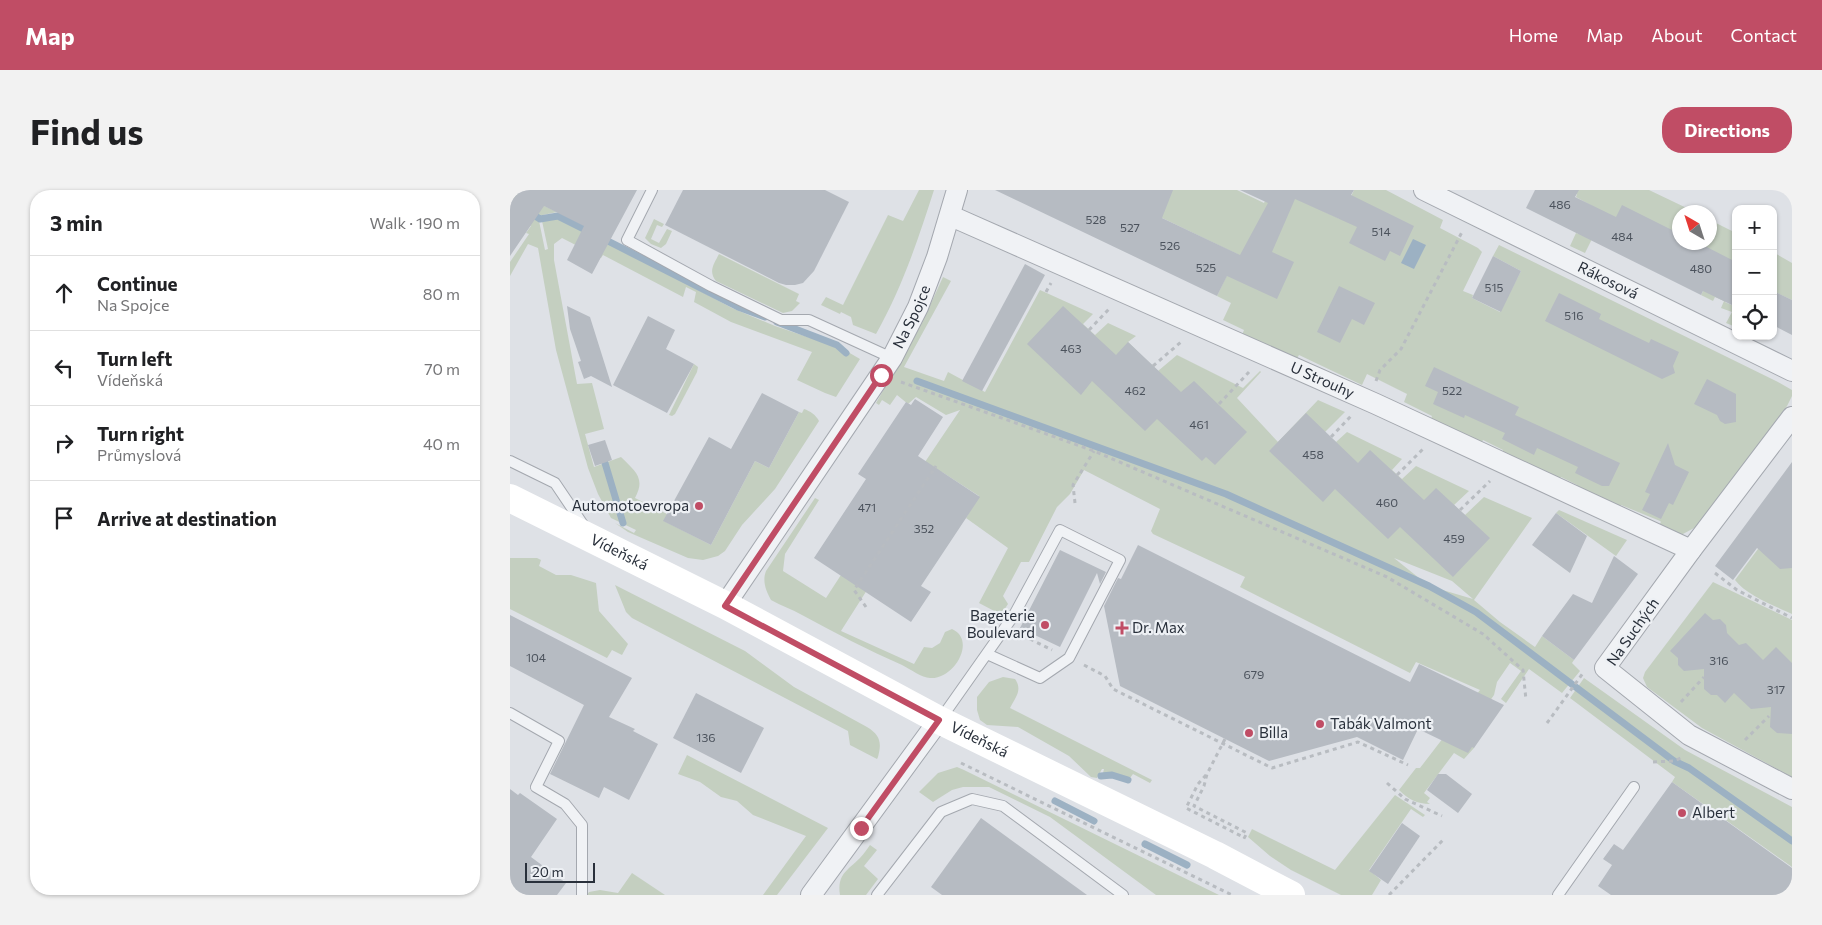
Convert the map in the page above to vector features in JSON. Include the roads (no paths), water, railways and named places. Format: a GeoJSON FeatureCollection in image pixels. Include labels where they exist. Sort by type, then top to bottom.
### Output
{"type":"FeatureCollection","features":[{"type":"Feature","properties":{"kind":"main road","name":"Vídeňská"},"geometry":{"type":"LineString","coordinates":[[510,498],[725,606],[939,720],[1291,895]]}},
{"type":"Feature","properties":{"kind":"street","name":"Na Spojce"},"geometry":{"type":"LineString","coordinates":[[725,606],[892,358],[918,307],[951,216],[958,190]]}},
{"type":"Feature","properties":{"kind":"street","name":"Rákosová"},"geometry":{"type":"LineString","coordinates":[[1424,190],[1792,371]]}},
{"type":"Feature","properties":{"kind":"street","name":"U Strouhy"},"geometry":{"type":"LineString","coordinates":[[951,216],[1362,406],[1691,550]]}},
{"type":"Feature","properties":{"kind":"street","name":"Na Suchých"},"geometry":{"type":"LineString","coordinates":[[1792,417],[1691,550],[1605,668],[1689,736],[1792,789]]}},
{"type":"Feature","properties":{"kind":"street"},"geometry":{"type":"LineString","coordinates":[[811,895],[939,720]]}},
{"type":"Feature","properties":{"kind":"lane"},"geometry":{"type":"LineString","coordinates":[[652,190],[627,240],[711,286],[781,320],[809,320],[892,358]]}},
{"type":"Feature","properties":{"kind":"lane"},"geometry":{"type":"LineString","coordinates":[[510,461],[555,483],[593,539]]}},
{"type":"Feature","properties":{"kind":"lane"},"geometry":{"type":"LineString","coordinates":[[939,720],[1014,615],[1060,530],[1120,560],[1069,658],[1040,678],[987,654]]}},
{"type":"Feature","properties":{"kind":"lane"},"geometry":{"type":"LineString","coordinates":[[510,713],[559,742],[536,787],[565,804],[582,824],[582,895]]}},
{"type":"Feature","properties":{"kind":"lane"},"geometry":{"type":"LineString","coordinates":[[1558,895],[1634,787]]}},
{"type":"Feature","properties":{"kind":"lane"},"geometry":{"type":"LineString","coordinates":[[877,895],[941,812],[972,799],[1003,806],[1123,895]]}},
{"type":"Feature","properties":{"kind":"water"},"geometry":{"type":"Polygon","coordinates":[[[1413,239],[1426,245],[1414,269],[1401,263],[1413,239]]]}},
{"type":"Feature","properties":{"kind":"waterway"},"geometry":{"type":"LineString","coordinates":[[529,212],[540,219],[558,216],[590,232]]}},
{"type":"Feature","properties":{"kind":"waterway"},"geometry":{"type":"LineString","coordinates":[[602,238],[738,307],[765,317]]}},
{"type":"Feature","properties":{"kind":"waterway"},"geometry":{"type":"LineString","coordinates":[[777,322],[837,345],[846,353]]}},
{"type":"Feature","properties":{"kind":"waterway"},"geometry":{"type":"LineString","coordinates":[[917,381],[1226,494],[1429,586],[1476,612],[1674,761],[1689,768],[1792,841]]}},
{"type":"Feature","properties":{"kind":"waterway"},"geometry":{"type":"LineString","coordinates":[[605,463],[623,523]]}},
{"type":"Feature","properties":{"kind":"waterway"},"geometry":{"type":"LineString","coordinates":[[1101,776],[1112,775],[1128,780]]}},
{"type":"Feature","properties":{"kind":"waterway"},"geometry":{"type":"LineString","coordinates":[[1055,801],[1094,821]]}},
{"type":"Feature","properties":{"kind":"waterway"},"geometry":{"type":"LineString","coordinates":[[1145,844],[1187,865]]}},
{"type":"Feature","properties":{"kind":"place","name":"Automotoevropa"},"geometry":{"type":"Point","coordinates":[699,506]}},
{"type":"Feature","properties":{"kind":"place","name":"Bageterie Boulevard"},"geometry":{"type":"Point","coordinates":[1045,625]}},
{"type":"Feature","properties":{"kind":"place","name":"Dr. Max"},"geometry":{"type":"Point","coordinates":[1122,628]}},
{"type":"Feature","properties":{"kind":"place","name":"Tabák Valmont"},"geometry":{"type":"Point","coordinates":[1320,724]}},
{"type":"Feature","properties":{"kind":"place","name":"Billa"},"geometry":{"type":"Point","coordinates":[1249,733]}},
{"type":"Feature","properties":{"kind":"place","name":"Albert"},"geometry":{"type":"Point","coordinates":[1682,813]}}]}
